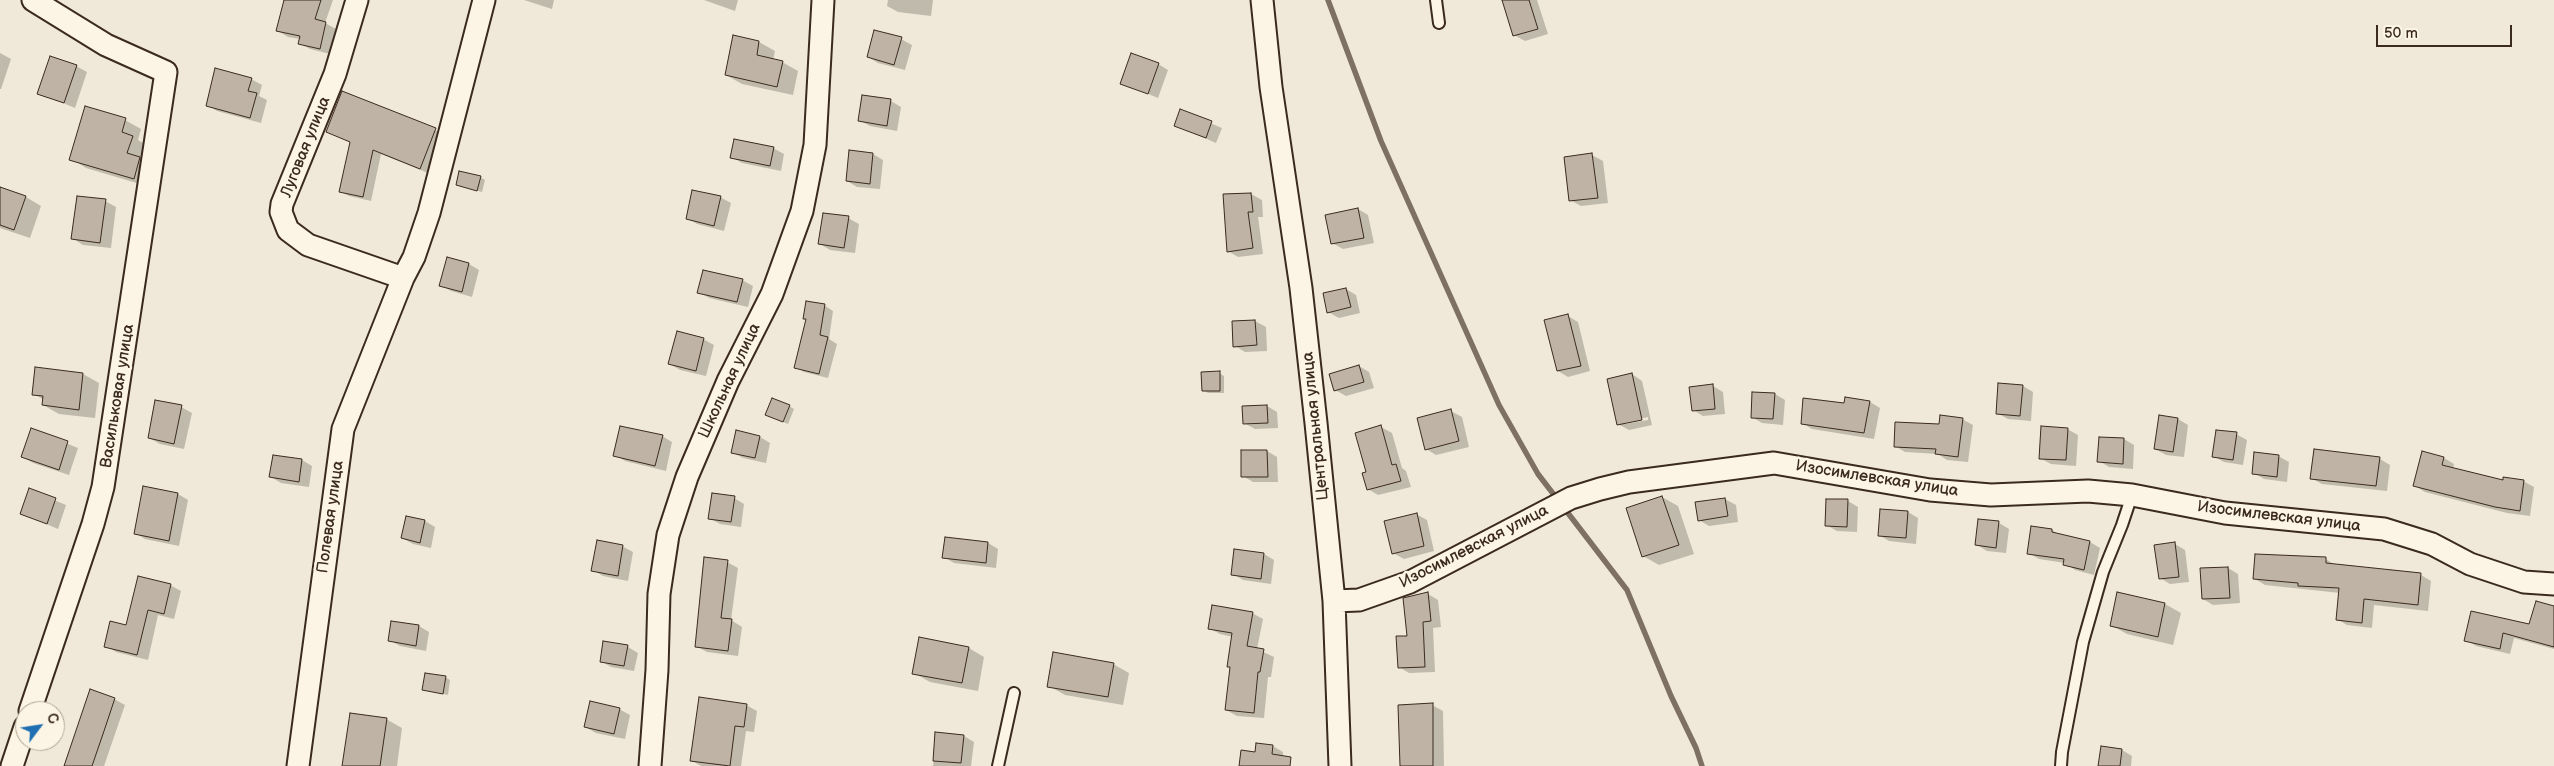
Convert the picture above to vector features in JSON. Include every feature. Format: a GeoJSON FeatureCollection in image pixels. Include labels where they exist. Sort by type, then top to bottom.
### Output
{"type":"FeatureCollection","features":[{"type":"Feature","properties":{"kind":"street","name":"Васильковая улица"},"geometry":{"type":"LineString","coordinates":[[33,0],[106,45],[166,72],[103,487],[93,524],[33,701]]}},
{"type":"Feature","properties":{"kind":"street","name":"Луговая улица"},"geometry":{"type":"LineString","coordinates":[[357,0],[335,74],[282,204],[281,212],[288,230],[308,245],[404,278]]}},
{"type":"Feature","properties":{"kind":"street","name":"Полевая улица"},"geometry":{"type":"LineString","coordinates":[[298,766],[343,429],[414,257],[428,213],[484,0]]}},
{"type":"Feature","properties":{"kind":"street","name":"Школьная улица"},"geometry":{"type":"LineString","coordinates":[[650,766],[657,670],[659,594],[668,535],[687,477],[728,381],[772,294],[802,212],[815,145],[823,0]]}},
{"type":"Feature","properties":{"kind":"street","name":"Центральная улица"},"geometry":{"type":"LineString","coordinates":[[1262,0],[1271,87],[1301,288],[1334,601],[1340,766]]}},
{"type":"Feature","properties":{"kind":"street","name":"Изосимлевская улица"},"geometry":{"type":"LineString","coordinates":[[1334,601],[1359,600],[1410,582],[1571,498],[1629,482],[1746,465],[1774,464],[1797,466],[1840,476],[1894,485],[1982,495],[2088,491],[2132,495],[2225,513],[2384,529],[2432,544],[2470,564],[2524,582],[2554,585]]}},
{"type":"Feature","properties":{"kind":"street"},"geometry":{"type":"LineString","coordinates":[[12,766],[17,751]]}},
{"type":"Feature","properties":{"kind":"lane"},"geometry":{"type":"LineString","coordinates":[[1436,0],[1439,23]]}},
{"type":"Feature","properties":{"kind":"lane"},"geometry":{"type":"LineString","coordinates":[[2061,766],[2083,642],[2103,572],[2132,495]]}},
{"type":"Feature","properties":{"kind":"lane"},"geometry":{"type":"LineString","coordinates":[[998,766],[1014,693]]}},
{"type":"Feature","properties":{"kind":"building"},"geometry":{"type":"Polygon","coordinates":[[[284,0],[321,0],[315,19],[326,22],[320,49],[298,44],[300,36],[276,31],[284,0]]]}},
{"type":"Feature","properties":{"kind":"building"},"geometry":{"type":"Polygon","coordinates":[[[1502,0],[1529,0],[1538,29],[1513,36],[1502,0]]]}},
{"type":"Feature","properties":{"kind":"building"},"geometry":{"type":"Polygon","coordinates":[[[874,30],[902,37],[894,65],[867,57],[874,30]]]}},
{"type":"Feature","properties":{"kind":"building"},"geometry":{"type":"Polygon","coordinates":[[[733,35],[759,41],[757,55],[783,61],[777,87],[725,75],[733,35]]]}},
{"type":"Feature","properties":{"kind":"building"},"geometry":{"type":"Polygon","coordinates":[[[1131,53],[1159,63],[1148,94],[1120,84],[1131,53]]]}},
{"type":"Feature","properties":{"kind":"building"},"geometry":{"type":"Polygon","coordinates":[[[50,56],[77,65],[64,103],[37,94],[50,56]]]}},
{"type":"Feature","properties":{"kind":"building"},"geometry":{"type":"Polygon","coordinates":[[[215,68],[252,78],[248,91],[257,93],[250,118],[206,106],[215,68]]]}},
{"type":"Feature","properties":{"kind":"building"},"geometry":{"type":"Polygon","coordinates":[[[342,91],[436,128],[420,169],[373,150],[363,197],[339,192],[350,142],[326,132],[342,91]]]}},
{"type":"Feature","properties":{"kind":"building"},"geometry":{"type":"Polygon","coordinates":[[[862,95],[891,99],[887,126],[858,121],[862,95]]]}},
{"type":"Feature","properties":{"kind":"building"},"geometry":{"type":"Polygon","coordinates":[[[85,106],[126,118],[122,132],[133,136],[127,153],[140,157],[134,179],[69,160],[85,106]]]}},
{"type":"Feature","properties":{"kind":"building"},"geometry":{"type":"Polygon","coordinates":[[[1180,109],[1212,121],[1206,138],[1174,126],[1180,109]]]}},
{"type":"Feature","properties":{"kind":"building"},"geometry":{"type":"Polygon","coordinates":[[[734,139],[774,147],[770,166],[730,158],[734,139]]]}},
{"type":"Feature","properties":{"kind":"building"},"geometry":{"type":"Polygon","coordinates":[[[849,150],[873,153],[870,184],[846,181],[849,150]]]}},
{"type":"Feature","properties":{"kind":"building"},"geometry":{"type":"Polygon","coordinates":[[[1592,153],[1598,198],[1569,201],[1564,157],[1592,153]]]}},
{"type":"Feature","properties":{"kind":"building"},"geometry":{"type":"Polygon","coordinates":[[[459,171],[481,176],[477,191],[456,185],[459,171]]]}},
{"type":"Feature","properties":{"kind":"building"},"geometry":{"type":"Polygon","coordinates":[[[0,187],[26,196],[14,230],[0,225],[0,187]]]}},
{"type":"Feature","properties":{"kind":"building"},"geometry":{"type":"Polygon","coordinates":[[[692,190],[721,196],[714,226],[686,219],[692,190]]]}},
{"type":"Feature","properties":{"kind":"building"},"geometry":{"type":"Polygon","coordinates":[[[1251,193],[1253,212],[1248,212],[1253,248],[1227,252],[1223,194],[1251,193]]]}},
{"type":"Feature","properties":{"kind":"building"},"geometry":{"type":"Polygon","coordinates":[[[77,196],[106,199],[100,243],[71,239],[77,196]]]}},
{"type":"Feature","properties":{"kind":"building"},"geometry":{"type":"Polygon","coordinates":[[[1358,208],[1364,238],[1331,244],[1325,215],[1358,208]]]}},
{"type":"Feature","properties":{"kind":"building"},"geometry":{"type":"Polygon","coordinates":[[[823,213],[849,216],[844,248],[818,244],[823,213]]]}},
{"type":"Feature","properties":{"kind":"building"},"geometry":{"type":"Polygon","coordinates":[[[447,257],[469,263],[462,292],[439,286],[447,257]]]}},
{"type":"Feature","properties":{"kind":"building"},"geometry":{"type":"Polygon","coordinates":[[[703,270],[743,279],[737,302],[697,293],[703,270]]]}},
{"type":"Feature","properties":{"kind":"building"},"geometry":{"type":"Polygon","coordinates":[[[1346,288],[1351,307],[1327,313],[1323,293],[1346,288]]]}},
{"type":"Feature","properties":{"kind":"building"},"geometry":{"type":"Polygon","coordinates":[[[806,301],[825,304],[820,335],[828,337],[819,374],[794,368],[806,319],[803,319],[806,301]]]}},
{"type":"Feature","properties":{"kind":"building"},"geometry":{"type":"Polygon","coordinates":[[[1568,314],[1581,366],[1557,371],[1544,320],[1568,314]]]}},
{"type":"Feature","properties":{"kind":"building"},"geometry":{"type":"Polygon","coordinates":[[[1255,320],[1257,345],[1233,347],[1232,321],[1255,320]]]}},
{"type":"Feature","properties":{"kind":"building"},"geometry":{"type":"Polygon","coordinates":[[[677,331],[704,338],[696,371],[668,364],[677,331]]]}},
{"type":"Feature","properties":{"kind":"building"},"geometry":{"type":"Polygon","coordinates":[[[1359,365],[1364,382],[1334,391],[1329,374],[1359,365]]]}},
{"type":"Feature","properties":{"kind":"building"},"geometry":{"type":"Polygon","coordinates":[[[35,367],[83,373],[79,410],[42,405],[43,396],[32,395],[35,367]]]}},
{"type":"Feature","properties":{"kind":"building"},"geometry":{"type":"Polygon","coordinates":[[[1220,371],[1220,391],[1202,391],[1201,372],[1220,371]]]}},
{"type":"Feature","properties":{"kind":"building"},"geometry":{"type":"Polygon","coordinates":[[[1632,373],[1642,420],[1617,425],[1607,379],[1632,373]]]}},
{"type":"Feature","properties":{"kind":"building"},"geometry":{"type":"Polygon","coordinates":[[[1998,383],[2023,385],[2020,416],[1996,414],[1998,383]]]}},
{"type":"Feature","properties":{"kind":"building"},"geometry":{"type":"Polygon","coordinates":[[[1713,384],[1715,409],[1692,411],[1689,387],[1713,384]]]}},
{"type":"Feature","properties":{"kind":"building"},"geometry":{"type":"Polygon","coordinates":[[[1752,392],[1775,393],[1773,419],[1751,418],[1752,392]]]}},
{"type":"Feature","properties":{"kind":"building"},"geometry":{"type":"Polygon","coordinates":[[[1845,397],[1870,401],[1864,433],[1801,424],[1803,398],[1844,403],[1845,397]]]}},
{"type":"Feature","properties":{"kind":"building"},"geometry":{"type":"Polygon","coordinates":[[[772,398],[790,405],[783,422],[765,415],[772,398]]]}},
{"type":"Feature","properties":{"kind":"building"},"geometry":{"type":"Polygon","coordinates":[[[155,400],[182,405],[174,444],[148,438],[155,400]]]}},
{"type":"Feature","properties":{"kind":"building"},"geometry":{"type":"Polygon","coordinates":[[[1267,405],[1268,423],[1243,424],[1242,406],[1267,405]]]}},
{"type":"Feature","properties":{"kind":"building"},"geometry":{"type":"Polygon","coordinates":[[[1451,409],[1459,441],[1425,450],[1417,418],[1451,409]]]}},
{"type":"Feature","properties":{"kind":"building"},"geometry":{"type":"Polygon","coordinates":[[[1940,415],[1963,418],[1958,457],[1935,454],[1936,449],[1894,447],[1895,422],[1939,424],[1940,415]]]}},
{"type":"Feature","properties":{"kind":"building"},"geometry":{"type":"Polygon","coordinates":[[[2159,415],[2178,418],[2173,452],[2154,449],[2159,415]]]}},
{"type":"Feature","properties":{"kind":"building"},"geometry":{"type":"Polygon","coordinates":[[[1381,425],[1392,465],[1396,464],[1401,481],[1367,490],[1362,473],[1366,472],[1355,433],[1381,425]]]}},
{"type":"Feature","properties":{"kind":"building"},"geometry":{"type":"Polygon","coordinates":[[[620,426],[663,435],[655,466],[613,456],[620,426]]]}},
{"type":"Feature","properties":{"kind":"building"},"geometry":{"type":"Polygon","coordinates":[[[2041,426],[2068,428],[2066,460],[2039,459],[2041,426]]]}},
{"type":"Feature","properties":{"kind":"building"},"geometry":{"type":"Polygon","coordinates":[[[31,428],[68,441],[59,470],[21,457],[31,428]]]}},
{"type":"Feature","properties":{"kind":"building"},"geometry":{"type":"Polygon","coordinates":[[[736,430],[760,436],[755,458],[731,453],[736,430]]]}},
{"type":"Feature","properties":{"kind":"building"},"geometry":{"type":"Polygon","coordinates":[[[2216,430],[2237,432],[2233,460],[2212,457],[2216,430]]]}},
{"type":"Feature","properties":{"kind":"building"},"geometry":{"type":"Polygon","coordinates":[[[2099,437],[2124,438],[2123,464],[2097,462],[2099,437]]]}},
{"type":"Feature","properties":{"kind":"building"},"geometry":{"type":"Polygon","coordinates":[[[2314,449],[2380,457],[2376,486],[2310,479],[2314,449]]]}},
{"type":"Feature","properties":{"kind":"building"},"geometry":{"type":"Polygon","coordinates":[[[1241,450],[1267,450],[1268,477],[1241,477],[1241,450]]]}},
{"type":"Feature","properties":{"kind":"building"},"geometry":{"type":"Polygon","coordinates":[[[2422,451],[2444,457],[2442,465],[2503,480],[2503,477],[2524,480],[2520,511],[2495,507],[2413,486],[2422,451]]]}},
{"type":"Feature","properties":{"kind":"building"},"geometry":{"type":"Polygon","coordinates":[[[2254,452],[2279,455],[2277,477],[2252,474],[2254,452]]]}},
{"type":"Feature","properties":{"kind":"building"},"geometry":{"type":"Polygon","coordinates":[[[273,455],[302,459],[299,482],[269,477],[273,455]]]}},
{"type":"Feature","properties":{"kind":"building"},"geometry":{"type":"Polygon","coordinates":[[[143,486],[178,493],[169,541],[134,534],[143,486]]]}},
{"type":"Feature","properties":{"kind":"building"},"geometry":{"type":"Polygon","coordinates":[[[29,488],[56,498],[47,524],[20,514],[29,488]]]}},
{"type":"Feature","properties":{"kind":"building"},"geometry":{"type":"Polygon","coordinates":[[[712,493],[735,496],[731,522],[708,519],[712,493]]]}},
{"type":"Feature","properties":{"kind":"building"},"geometry":{"type":"Polygon","coordinates":[[[1662,496],[1679,545],[1642,557],[1626,508],[1662,496]]]}},
{"type":"Feature","properties":{"kind":"building"},"geometry":{"type":"Polygon","coordinates":[[[1725,498],[1728,516],[1698,521],[1695,502],[1725,498]]]}},
{"type":"Feature","properties":{"kind":"building"},"geometry":{"type":"Polygon","coordinates":[[[1826,499],[1848,499],[1847,527],[1825,526],[1826,499]]]}},
{"type":"Feature","properties":{"kind":"building"},"geometry":{"type":"Polygon","coordinates":[[[1880,509],[1908,511],[1906,538],[1878,536],[1880,509]]]}},
{"type":"Feature","properties":{"kind":"building"},"geometry":{"type":"Polygon","coordinates":[[[1417,513],[1424,546],[1392,554],[1384,521],[1417,513]]]}},
{"type":"Feature","properties":{"kind":"building"},"geometry":{"type":"Polygon","coordinates":[[[406,516],[425,520],[420,543],[401,538],[406,516]]]}},
{"type":"Feature","properties":{"kind":"building"},"geometry":{"type":"Polygon","coordinates":[[[1978,519],[1999,521],[1996,548],[1975,545],[1978,519]]]}},
{"type":"Feature","properties":{"kind":"building"},"geometry":{"type":"Polygon","coordinates":[[[2031,526],[2052,529],[2052,532],[2090,541],[2084,570],[2063,565],[2064,559],[2027,554],[2031,526]]]}},
{"type":"Feature","properties":{"kind":"building"},"geometry":{"type":"Polygon","coordinates":[[[945,537],[988,542],[986,563],[942,558],[945,537]]]}},
{"type":"Feature","properties":{"kind":"building"},"geometry":{"type":"Polygon","coordinates":[[[597,540],[623,545],[618,576],[591,571],[597,540]]]}},
{"type":"Feature","properties":{"kind":"building"},"geometry":{"type":"Polygon","coordinates":[[[2175,542],[2179,577],[2159,579],[2154,545],[2175,542]]]}},
{"type":"Feature","properties":{"kind":"building"},"geometry":{"type":"Polygon","coordinates":[[[1234,549],[1264,553],[1261,579],[1231,575],[1234,549]]]}},
{"type":"Feature","properties":{"kind":"building"},"geometry":{"type":"Polygon","coordinates":[[[2255,554],[2326,557],[2326,563],[2421,573],[2418,605],[2364,599],[2362,623],[2336,620],[2339,588],[2298,586],[2298,583],[2253,579],[2255,554]]]}},
{"type":"Feature","properties":{"kind":"building"},"geometry":{"type":"Polygon","coordinates":[[[704,557],[728,560],[721,618],[732,619],[728,651],[695,647],[704,557]]]}},
{"type":"Feature","properties":{"kind":"building"},"geometry":{"type":"Polygon","coordinates":[[[2228,567],[2230,598],[2202,599],[2200,568],[2228,567]]]}},
{"type":"Feature","properties":{"kind":"building"},"geometry":{"type":"Polygon","coordinates":[[[138,576],[171,584],[164,614],[148,610],[137,655],[104,647],[110,621],[126,625],[138,576]]]}},
{"type":"Feature","properties":{"kind":"building"},"geometry":{"type":"Polygon","coordinates":[[[1428,592],[1431,621],[1423,622],[1425,667],[1398,668],[1396,636],[1407,636],[1403,598],[1428,592]]]}},
{"type":"Feature","properties":{"kind":"building"},"geometry":{"type":"Polygon","coordinates":[[[2117,592],[2165,603],[2158,637],[2110,626],[2117,592]]]}},
{"type":"Feature","properties":{"kind":"building"},"geometry":{"type":"Polygon","coordinates":[[[2536,601],[2554,606],[2554,647],[2503,633],[2500,649],[2464,641],[2471,611],[2529,624],[2536,601]]]}},
{"type":"Feature","properties":{"kind":"building"},"geometry":{"type":"Polygon","coordinates":[[[1212,605],[1253,612],[1247,646],[1264,649],[1260,672],[1258,672],[1254,713],[1225,710],[1230,667],[1227,667],[1232,633],[1208,629],[1212,605]]]}},
{"type":"Feature","properties":{"kind":"building"},"geometry":{"type":"Polygon","coordinates":[[[391,621],[419,625],[416,646],[388,641],[391,621]]]}},
{"type":"Feature","properties":{"kind":"building"},"geometry":{"type":"Polygon","coordinates":[[[919,637],[969,647],[962,683],[912,674],[919,637]]]}},
{"type":"Feature","properties":{"kind":"building"},"geometry":{"type":"Polygon","coordinates":[[[603,641],[628,645],[624,666],[600,662],[603,641]]]}},
{"type":"Feature","properties":{"kind":"building"},"geometry":{"type":"Polygon","coordinates":[[[1053,652],[1114,663],[1108,697],[1047,687],[1053,652]]]}},
{"type":"Feature","properties":{"kind":"building"},"geometry":{"type":"Polygon","coordinates":[[[425,673],[446,676],[443,694],[422,690],[425,673]]]}},
{"type":"Feature","properties":{"kind":"building"},"geometry":{"type":"Polygon","coordinates":[[[90,689],[115,698],[104,731],[92,766],[64,766],[90,689]]]}},
{"type":"Feature","properties":{"kind":"building"},"geometry":{"type":"Polygon","coordinates":[[[699,697],[747,704],[744,727],[735,726],[730,766],[690,761],[699,697]]]}},
{"type":"Feature","properties":{"kind":"building"},"geometry":{"type":"Polygon","coordinates":[[[590,701],[620,708],[614,734],[584,727],[590,701]]]}},
{"type":"Feature","properties":{"kind":"building"},"geometry":{"type":"Polygon","coordinates":[[[1433,703],[1433,766],[1400,766],[1398,705],[1433,703]]]}},
{"type":"Feature","properties":{"kind":"building"},"geometry":{"type":"Polygon","coordinates":[[[350,713],[387,718],[380,766],[342,766],[350,713]]]}},
{"type":"Feature","properties":{"kind":"building"},"geometry":{"type":"Polygon","coordinates":[[[935,732],[964,735],[961,763],[933,761],[935,732]]]}},
{"type":"Feature","properties":{"kind":"building"},"geometry":{"type":"Polygon","coordinates":[[[1256,743],[1273,745],[1272,754],[1291,757],[1290,766],[1239,766],[1241,750],[1255,752],[1256,743]]]}},
{"type":"Feature","properties":{"kind":"building"},"geometry":{"type":"Polygon","coordinates":[[[2101,746],[2122,749],[2120,766],[2098,766],[2101,746]]]}},
{"type":"Feature","properties":{"kind":"waterway"},"geometry":{"type":"LineString","coordinates":[[1328,0],[1381,141],[1499,405],[1538,474],[1627,590],[1671,696],[1696,748],[1702,766]]}}]}
